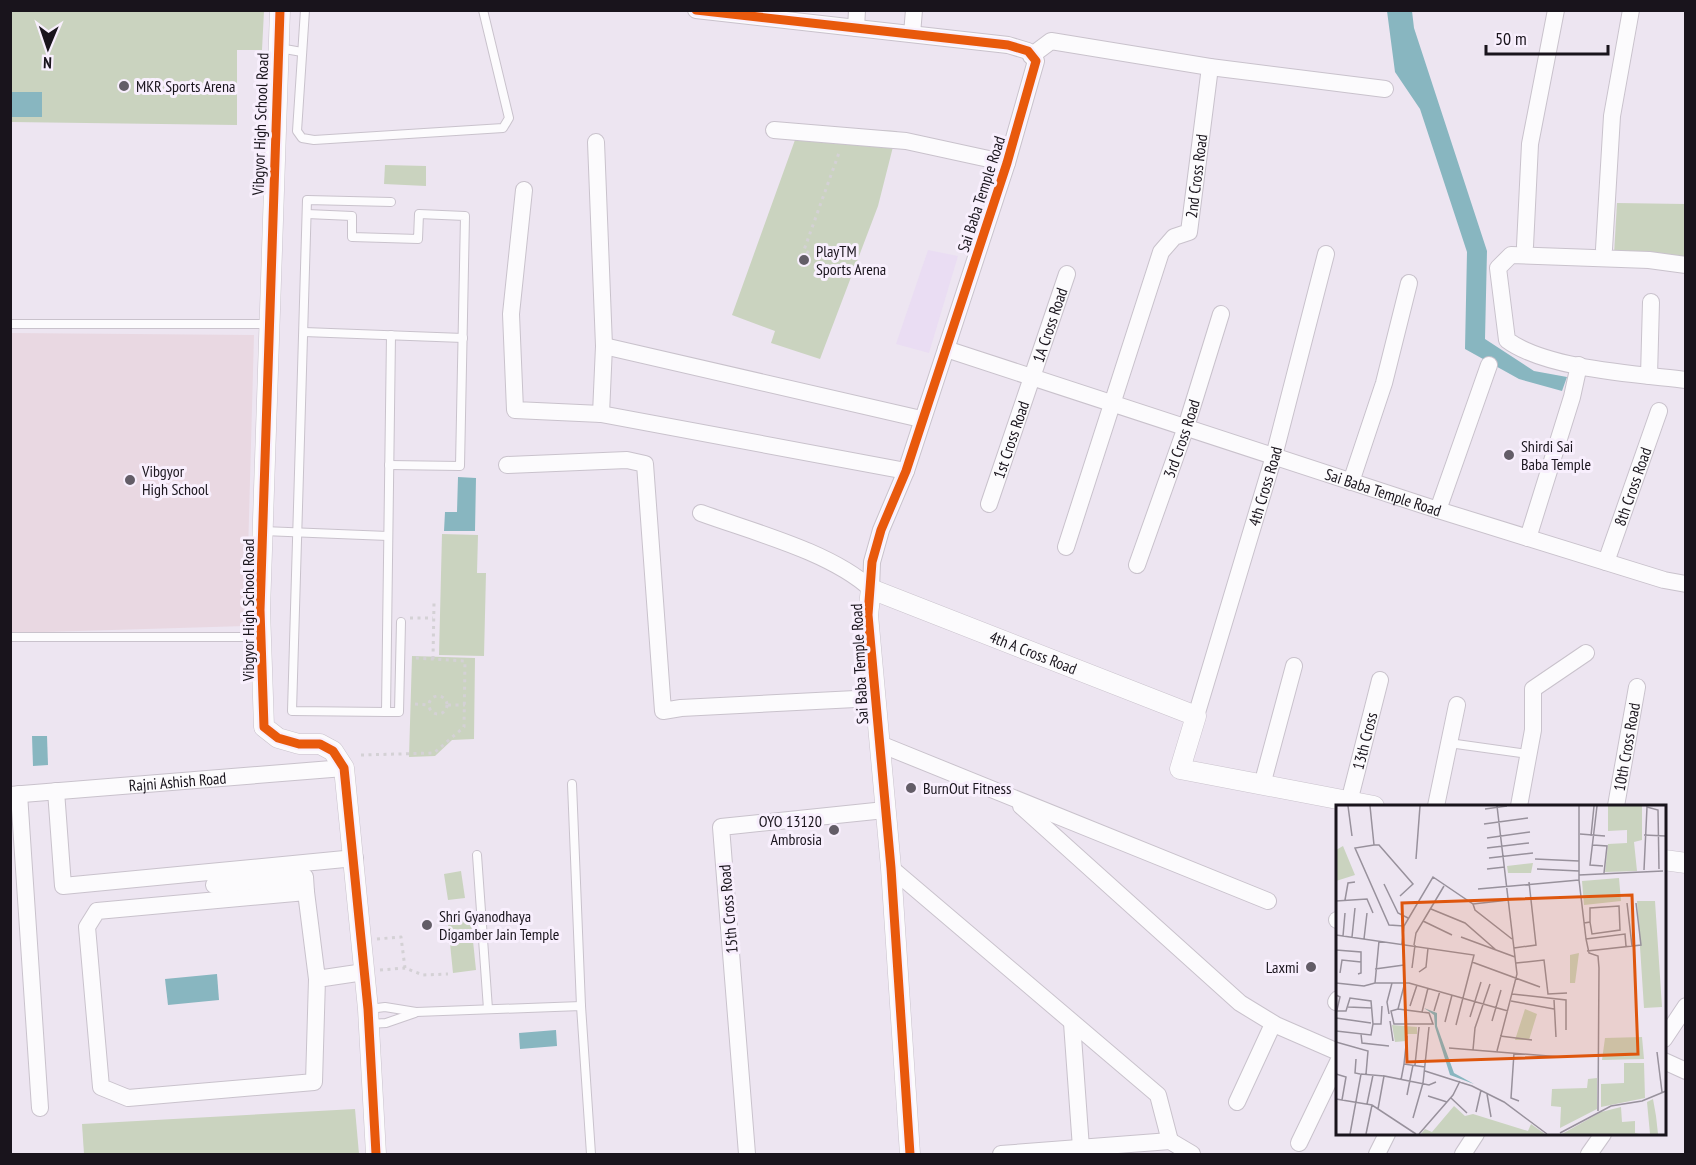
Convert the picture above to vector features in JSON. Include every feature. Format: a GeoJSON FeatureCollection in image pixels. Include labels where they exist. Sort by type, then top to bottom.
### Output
{"type":"FeatureCollection","features":[{"type":"Feature","properties":{"kind":"street","name":"Vibgyor High School Road"},"geometry":{"type":"LineString","coordinates":[[279,10],[262,531],[260,637],[264,727],[278,738],[299,744],[320,744],[333,751],[344,768]]}},
{"type":"Feature","properties":{"kind":"street"},"geometry":{"type":"LineString","coordinates":[[696,10],[762,14],[856,28],[1008,45],[1028,51],[1031,56],[1051,41],[1210,67],[1385,89]]}},
{"type":"Feature","properties":{"kind":"street"},"geometry":{"type":"LineString","coordinates":[[856,28],[857,10]]}},
{"type":"Feature","properties":{"kind":"street"},"geometry":{"type":"LineString","coordinates":[[912,34],[914,10]]}},
{"type":"Feature","properties":{"kind":"street"},"geometry":{"type":"LineString","coordinates":[[1526,246],[1530,144],[1556,10]]}},
{"type":"Feature","properties":{"kind":"street"},"geometry":{"type":"LineString","coordinates":[[1604,249],[1612,116],[1631,10]]}},
{"type":"Feature","properties":{"kind":"street","name":"Sai Baba Temple Road"},"geometry":{"type":"LineString","coordinates":[[910,1155],[891,868],[868,615],[872,562],[881,530],[906,471],[921,419],[1007,163],[1036,61],[1031,56]]}},
{"type":"Feature","properties":{"kind":"street","name":"2nd Cross Road"},"geometry":{"type":"LineString","coordinates":[[1066,547],[1161,252],[1174,237],[1189,232],[1210,67]]}},
{"type":"Feature","properties":{"kind":"street"},"geometry":{"type":"LineString","coordinates":[[774,130],[906,141],[1007,163]]}},
{"type":"Feature","properties":{"kind":"street"},"geometry":{"type":"LineString","coordinates":[[596,142],[604,346],[601,414]]}},
{"type":"Feature","properties":{"kind":"street"},"geometry":{"type":"LineString","coordinates":[[524,190],[511,314],[514,410],[601,414],[906,471]]}},
{"type":"Feature","properties":{"kind":"street","name":"4th Cross Road"},"geometry":{"type":"LineString","coordinates":[[1196,716],[1274,456],[1326,254]]}},
{"type":"Feature","properties":{"kind":"street"},"geometry":{"type":"LineString","coordinates":[[1686,265],[1649,260],[1511,255],[1498,268],[1507,340],[1521,351],[1579,365],[1686,380]]}},
{"type":"Feature","properties":{"kind":"street","name":"1A Cross Road"},"geometry":{"type":"LineString","coordinates":[[1030,376],[1067,274]]}},
{"type":"Feature","properties":{"kind":"street"},"geometry":{"type":"LineString","coordinates":[[1351,482],[1384,383],[1410,284]]}},
{"type":"Feature","properties":{"kind":"street"},"geometry":{"type":"LineString","coordinates":[[1649,376],[1650,302]]}},
{"type":"Feature","properties":{"kind":"street","name":"3rd Cross Road"},"geometry":{"type":"LineString","coordinates":[[1137,565],[1186,428],[1221,314]]}},
{"type":"Feature","properties":{"kind":"street"},"geometry":{"type":"LineString","coordinates":[[604,346],[921,419]]}},
{"type":"Feature","properties":{"kind":"street","name":"Sai Baba Temple Road"},"geometry":{"type":"LineString","coordinates":[[946,349],[1438,510],[1686,584]]}},
{"type":"Feature","properties":{"kind":"street"},"geometry":{"type":"LineString","coordinates":[[1438,510],[1489,365]]}},
{"type":"Feature","properties":{"kind":"street"},"geometry":{"type":"LineString","coordinates":[[1528,538],[1572,397],[1579,365]]}},
{"type":"Feature","properties":{"kind":"street","name":"1st Cross Road"},"geometry":{"type":"LineString","coordinates":[[989,504],[1030,376]]}},
{"type":"Feature","properties":{"kind":"street","name":"8th Cross Road"},"geometry":{"type":"LineString","coordinates":[[1606,562],[1659,411]]}},
{"type":"Feature","properties":{"kind":"street"},"geometry":{"type":"LineString","coordinates":[[507,465],[627,460],[645,464],[663,711],[681,708],[875,698]]}},
{"type":"Feature","properties":{"kind":"street"},"geometry":{"type":"LineString","coordinates":[[702,513],[833,562],[856,575],[871,589]]}},
{"type":"Feature","properties":{"kind":"street","name":"4th A Cross Road"},"geometry":{"type":"LineString","coordinates":[[871,589],[1196,716]]}},
{"type":"Feature","properties":{"kind":"street"},"geometry":{"type":"LineString","coordinates":[[1519,805],[1533,730],[1533,689],[1586,653]]}},
{"type":"Feature","properties":{"kind":"street"},"geometry":{"type":"LineString","coordinates":[[1262,784],[1294,666]]}},
{"type":"Feature","properties":{"kind":"street","name":"13th Cross"},"geometry":{"type":"LineString","coordinates":[[1349,802],[1380,680]]}},
{"type":"Feature","properties":{"kind":"street","name":"10th Cross Road"},"geometry":{"type":"LineString","coordinates":[[1616,805],[1637,687]]}},
{"type":"Feature","properties":{"kind":"street"},"geometry":{"type":"LineString","coordinates":[[1436,805],[1457,705]]}},
{"type":"Feature","properties":{"kind":"street"},"geometry":{"type":"LineString","coordinates":[[1196,716],[1180,768],[1364,805]]}},
{"type":"Feature","properties":{"kind":"street"},"geometry":{"type":"LineString","coordinates":[[880,744],[1268,901]]}},
{"type":"Feature","properties":{"kind":"street"},"geometry":{"type":"LineString","coordinates":[[344,768],[355,858],[369,1016],[376,1155]]}},
{"type":"Feature","properties":{"kind":"street","name":"Rajni Ashish Road"},"geometry":{"type":"LineString","coordinates":[[15,799],[56,791],[344,768]]}},
{"type":"Feature","properties":{"kind":"street"},"geometry":{"type":"LineString","coordinates":[[56,791],[63,886],[355,858]]}},
{"type":"Feature","properties":{"kind":"street"},"geometry":{"type":"LineString","coordinates":[[1012,798],[1240,1003],[1273,1024],[1336,1051]]}},
{"type":"Feature","properties":{"kind":"street"},"geometry":{"type":"LineString","coordinates":[[15,799],[40,1108]]}},
{"type":"Feature","properties":{"kind":"street","name":"15th Cross Road"},"geometry":{"type":"LineString","coordinates":[[747,1155],[721,827],[885,810]]}},
{"type":"Feature","properties":{"kind":"street"},"geometry":{"type":"LineString","coordinates":[[1666,860],[1686,863]]}},
{"type":"Feature","properties":{"kind":"street"},"geometry":{"type":"LineString","coordinates":[[891,868],[1158,1095],[1170,1141]]}},
{"type":"Feature","properties":{"kind":"street"},"geometry":{"type":"LineString","coordinates":[[214,885],[304,877],[316,979],[314,1090],[233,1098]]}},
{"type":"Feature","properties":{"kind":"street"},"geometry":{"type":"LineString","coordinates":[[306,892],[97,911],[87,927],[101,1087],[128,1098],[315,1082]]}},
{"type":"Feature","properties":{"kind":"street"},"geometry":{"type":"LineString","coordinates":[[316,979],[364,972]]}},
{"type":"Feature","properties":{"kind":"street"},"geometry":{"type":"LineString","coordinates":[[1666,1037],[1686,1006]]}},
{"type":"Feature","properties":{"kind":"street"},"geometry":{"type":"LineString","coordinates":[[1072,1023],[1081,1148]]}},
{"type":"Feature","properties":{"kind":"street"},"geometry":{"type":"LineString","coordinates":[[1237,1102],[1273,1024]]}},
{"type":"Feature","properties":{"kind":"street"},"geometry":{"type":"LineString","coordinates":[[1666,1061],[1686,1071]]}},
{"type":"Feature","properties":{"kind":"street"},"geometry":{"type":"LineString","coordinates":[[1299,1143],[1336,1066]]}},
{"type":"Feature","properties":{"kind":"street"},"geometry":{"type":"LineString","coordinates":[[1377,1155],[1387,1135]]}},
{"type":"Feature","properties":{"kind":"street"},"geometry":{"type":"LineString","coordinates":[[1463,1155],[1475,1135]]}},
{"type":"Feature","properties":{"kind":"street"},"geometry":{"type":"LineString","coordinates":[[1589,1155],[1602,1135]]}},
{"type":"Feature","properties":{"kind":"street"},"geometry":{"type":"LineString","coordinates":[[1001,1155],[1170,1141],[1192,1155]]}},
{"type":"Feature","properties":{"kind":"lane"},"geometry":{"type":"LineString","coordinates":[[305,10],[297,131],[302,138],[314,140],[503,128],[509,118],[483,10]]}},
{"type":"Feature","properties":{"kind":"lane"},"geometry":{"type":"LineString","coordinates":[[277,48],[302,52]]}},
{"type":"Feature","properties":{"kind":"lane"},"geometry":{"type":"LineString","coordinates":[[391,202],[307,200],[292,711],[399,712],[401,622]]}},
{"type":"Feature","properties":{"kind":"lane"},"geometry":{"type":"LineString","coordinates":[[307,214],[352,216],[352,237],[418,239],[419,214],[465,216],[460,466],[389,465]]}},
{"type":"Feature","properties":{"kind":"lane"},"geometry":{"type":"LineString","coordinates":[[10,324],[268,324]]}},
{"type":"Feature","properties":{"kind":"lane"},"geometry":{"type":"LineString","coordinates":[[304,332],[463,338]]}},
{"type":"Feature","properties":{"kind":"lane"},"geometry":{"type":"LineString","coordinates":[[386,712],[391,335]]}},
{"type":"Feature","properties":{"kind":"lane"},"geometry":{"type":"LineString","coordinates":[[262,531],[388,536]]}},
{"type":"Feature","properties":{"kind":"lane"},"geometry":{"type":"LineString","coordinates":[[10,637],[260,637]]}},
{"type":"Feature","properties":{"kind":"lane"},"geometry":{"type":"LineString","coordinates":[[1449,743],[1528,754]]}},
{"type":"Feature","properties":{"kind":"lane"},"geometry":{"type":"LineString","coordinates":[[572,784],[591,1155]]}},
{"type":"Feature","properties":{"kind":"lane"},"geometry":{"type":"LineString","coordinates":[[477,855],[488,1009]]}},
{"type":"Feature","properties":{"kind":"lane"},"geometry":{"type":"LineString","coordinates":[[369,1016],[385,1007],[416,1012],[582,1006]]}},
{"type":"Feature","properties":{"kind":"lane"},"geometry":{"type":"LineString","coordinates":[[369,1016],[386,1023],[416,1012]]}},
{"type":"Feature","properties":{"kind":"path"},"geometry":{"type":"LineString","coordinates":[[809,253],[804,250],[846,135]]}},
{"type":"Feature","properties":{"kind":"path"},"geometry":{"type":"LineString","coordinates":[[433,659],[434,603]]}},
{"type":"Feature","properties":{"kind":"path"},"geometry":{"type":"LineString","coordinates":[[361,756],[434,753],[464,727],[465,660],[415,658]]}},
{"type":"Feature","properties":{"kind":"path"},"geometry":{"type":"LineString","coordinates":[[440,695],[448,705],[446,710],[439,714],[431,711],[429,705],[433,697],[440,695]]}},
{"type":"Feature","properties":{"kind":"path"},"geometry":{"type":"LineString","coordinates":[[415,704],[429,705]]}},
{"type":"Feature","properties":{"kind":"path"},"geometry":{"type":"LineString","coordinates":[[448,705],[465,705]]}},
{"type":"Feature","properties":{"kind":"path"},"geometry":{"type":"LineString","coordinates":[[361,941],[402,938],[405,969]]}},
{"type":"Feature","properties":{"kind":"path"},"geometry":{"type":"LineString","coordinates":[[364,972],[405,969],[423,975],[448,974]]}},
{"type":"Feature","properties":{"kind":"shaded area"},"geometry":{"type":"Polygon","coordinates":[[[928,250],[958,256],[929,353],[896,344],[928,250]]]}},
{"type":"Feature","properties":{"kind":"shaded area","name":"Vibgyor High School"},"geometry":{"type":"Polygon","coordinates":[[[10,333],[254,335],[246,626],[11,633],[10,333]]]}},
{"type":"Feature","properties":{"kind":"green space","name":"MKR Sports Arena"},"geometry":{"type":"Polygon","coordinates":[[[10,11],[264,11],[262,50],[237,50],[237,125],[11,122],[10,11]]]}},
{"type":"Feature","properties":{"kind":"green space","name":"PlayTM Sports Arena"},"geometry":{"type":"Polygon","coordinates":[[[800,126],[897,131],[878,206],[820,359],[771,343],[775,331],[732,315],[800,126]]]}},
{"type":"Feature","properties":{"kind":"green space"},"geometry":{"type":"Polygon","coordinates":[[[385,165],[426,166],[426,186],[384,184],[385,165]]]}},
{"type":"Feature","properties":{"kind":"green space"},"geometry":{"type":"Polygon","coordinates":[[[1617,203],[1685,204],[1685,262],[1614,254],[1617,203]]]}},
{"type":"Feature","properties":{"kind":"green space"},"geometry":{"type":"Polygon","coordinates":[[[442,534],[478,535],[477,573],[486,573],[484,656],[439,655],[442,534]]]}},
{"type":"Feature","properties":{"kind":"green space"},"geometry":{"type":"Polygon","coordinates":[[[412,656],[475,658],[474,739],[452,740],[435,756],[409,757],[412,656]]]}},
{"type":"Feature","properties":{"kind":"green space"},"geometry":{"type":"Polygon","coordinates":[[[461,871],[465,898],[448,900],[444,874],[461,871]]]}},
{"type":"Feature","properties":{"kind":"green space"},"geometry":{"type":"Polygon","coordinates":[[[470,912],[476,970],[453,973],[447,914],[470,912]]]}},
{"type":"Feature","properties":{"kind":"green space"},"geometry":{"type":"Polygon","coordinates":[[[355,1109],[359,1154],[84,1154],[82,1124],[355,1109]]]}},
{"type":"Feature","properties":{"kind":"water"},"geometry":{"type":"Polygon","coordinates":[[[1387,11],[1412,11],[1414,28],[1487,251],[1485,339],[1534,371],[1567,377],[1562,391],[1519,379],[1465,349],[1467,252],[1420,109],[1395,72],[1387,11]]]}},
{"type":"Feature","properties":{"kind":"water"},"geometry":{"type":"Polygon","coordinates":[[[11,92],[42,92],[42,117],[11,117],[11,92]]]}},
{"type":"Feature","properties":{"kind":"water"},"geometry":{"type":"Polygon","coordinates":[[[458,477],[476,478],[475,531],[444,531],[445,512],[457,512],[458,477]]]}},
{"type":"Feature","properties":{"kind":"water"},"geometry":{"type":"Polygon","coordinates":[[[32,736],[47,736],[48,765],[33,766],[32,736]]]}},
{"type":"Feature","properties":{"kind":"water"},"geometry":{"type":"Polygon","coordinates":[[[217,974],[219,1000],[168,1005],[165,979],[217,974]]]}},
{"type":"Feature","properties":{"kind":"water"},"geometry":{"type":"Polygon","coordinates":[[[556,1030],[557,1046],[520,1049],[519,1033],[556,1030]]]}},
{"type":"Feature","properties":{"kind":"cycle path"},"geometry":{"type":"LineString","coordinates":[[280,10],[260,610],[264,727],[278,738],[299,744],[320,744],[333,751],[344,768],[368,1009],[376,1154]]}},
{"type":"Feature","properties":{"kind":"cycle path"},"geometry":{"type":"LineString","coordinates":[[696,10],[1008,45],[1028,51],[1036,61],[1007,163],[906,471],[881,530],[872,562],[868,615],[891,868],[910,1154]]}},
{"type":"Feature","properties":{"kind":"place","name":"MKR Sports Arena"},"geometry":{"type":"Point","coordinates":[124,86]}},
{"type":"Feature","properties":{"kind":"place","name":"PlayTM Sports Arena"},"geometry":{"type":"Point","coordinates":[804,260]}},
{"type":"Feature","properties":{"kind":"place","name":"Shirdi Sai Baba Temple"},"geometry":{"type":"Point","coordinates":[1509,455]}},
{"type":"Feature","properties":{"kind":"place","name":"Vibgyor High School"},"geometry":{"type":"Point","coordinates":[130,480]}},
{"type":"Feature","properties":{"kind":"place","name":"BurnOut Fitness"},"geometry":{"type":"Point","coordinates":[911,788]}},
{"type":"Feature","properties":{"kind":"place","name":"OYO 13120 Ambrosia"},"geometry":{"type":"Point","coordinates":[834,830]}},
{"type":"Feature","properties":{"kind":"place","name":"Shri Gyanodhaya Digamber Jain Temple"},"geometry":{"type":"Point","coordinates":[427,925]}},
{"type":"Feature","properties":{"kind":"place","name":"Laxmi"},"geometry":{"type":"Point","coordinates":[1311,967]}}]}
